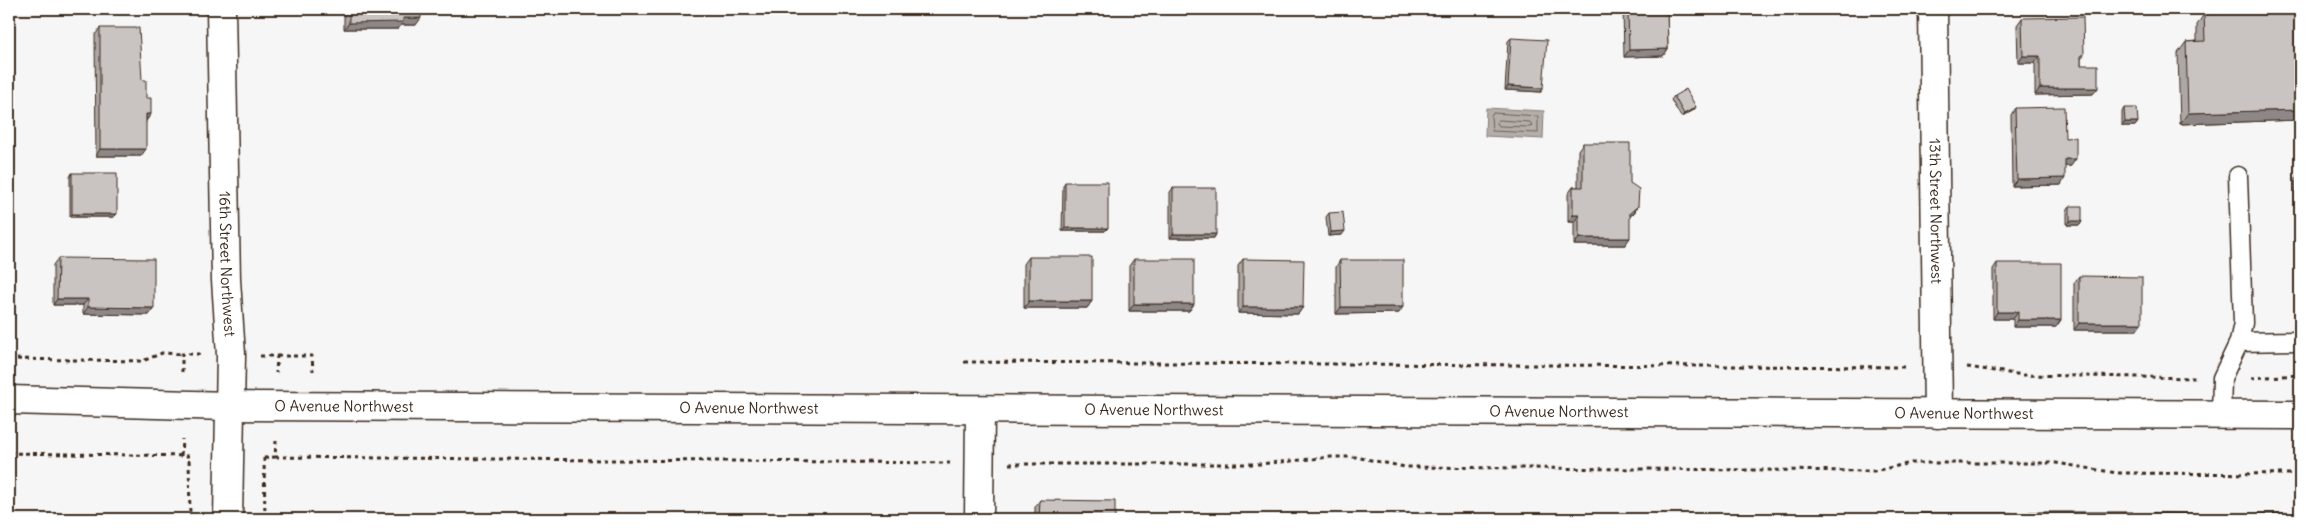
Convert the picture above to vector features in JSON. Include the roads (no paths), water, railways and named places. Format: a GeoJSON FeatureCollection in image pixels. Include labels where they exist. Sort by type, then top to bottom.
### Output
{"type":"FeatureCollection","features":[{"type":"Feature","properties":{"kind":"street","name":"16th Street Northwest"},"geometry":{"type":"LineString","coordinates":[[221,9],[226,280],[230,355],[228,519]]}},
{"type":"Feature","properties":{"kind":"street","name":"13th Street Northwest"},"geometry":{"type":"LineString","coordinates":[[1933,9],[1938,414]]}},
{"type":"Feature","properties":{"kind":"street","name":"O Avenue Northwest"},"geometry":{"type":"LineString","coordinates":[[9,400],[229,406],[2300,415]]}},
{"type":"Feature","properties":{"kind":"street"},"geometry":{"type":"LineString","coordinates":[[979,519],[980,410]]}},
{"type":"Feature","properties":{"kind":"lane"},"geometry":{"type":"LineString","coordinates":[[2221,415],[2222,378],[2239,342],[2243,323],[2238,176]]}},
{"type":"Feature","properties":{"kind":"lane"},"geometry":{"type":"LineString","coordinates":[[2239,342],[2300,341]]}},
{"type":"Feature","properties":{"kind":"water"},"geometry":{"type":"Polygon","coordinates":[[[1486,108],[1544,111],[1543,139],[1485,136],[1486,108]]]}}]}
